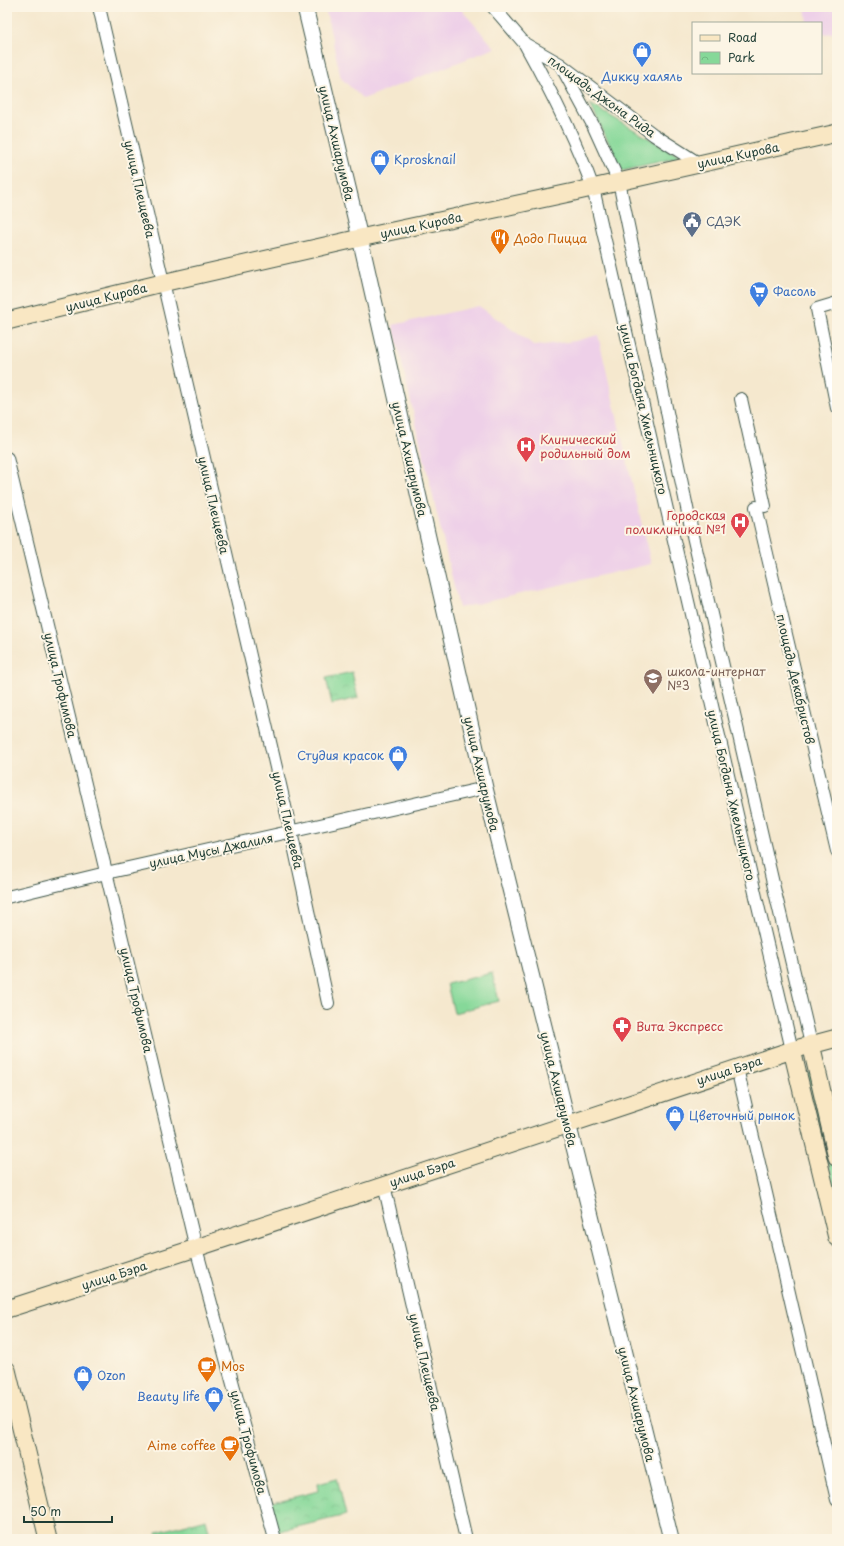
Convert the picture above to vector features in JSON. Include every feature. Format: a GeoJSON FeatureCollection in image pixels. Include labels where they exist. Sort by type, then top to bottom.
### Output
{"type":"FeatureCollection","features":[{"type":"Feature","properties":{"kind":"main road","name":"улица Кирова"},"geometry":{"type":"LineString","coordinates":[[7,321],[162,283],[360,238],[593,188],[698,163],[837,133]]}},
{"type":"Feature","properties":{"kind":"main road","name":"улица Бэра"},"geometry":{"type":"LineString","coordinates":[[7,1309],[196,1248],[792,1050],[837,1038]]}},
{"type":"Feature","properties":{"kind":"main road","name":"улица Богдана Хмельницкого"},"geometry":{"type":"LineString","coordinates":[[811,1044],[837,1157]]}},
{"type":"Feature","properties":{"kind":"main road","name":"улица Богдана Хмельницкого"},"geometry":{"type":"LineString","coordinates":[[792,1050],[837,1238]]}},
{"type":"Feature","properties":{"kind":"main road"},"geometry":{"type":"LineString","coordinates":[[7,1370],[48,1539]]}},
{"type":"Feature","properties":{"kind":"street","name":"улица Плещеева"},"geometry":{"type":"LineString","coordinates":[[98,7],[291,832],[328,1003]]}},
{"type":"Feature","properties":{"kind":"street","name":"улица Ахшарумова"},"geometry":{"type":"LineString","coordinates":[[305,7],[360,238],[485,788],[671,1539]]}},
{"type":"Feature","properties":{"kind":"street","name":"площадь Джона Рида"},"geometry":{"type":"LineString","coordinates":[[493,7],[525,44],[560,64],[654,135],[698,163]]}},
{"type":"Feature","properties":{"kind":"street","name":"улица Богдана Хмельницкого"},"geometry":{"type":"LineString","coordinates":[[525,44],[552,94],[572,136],[593,188],[792,1050]]}},
{"type":"Feature","properties":{"kind":"street","name":"улица Богдана Хмельницкого"},"geometry":{"type":"LineString","coordinates":[[560,64],[593,125],[619,182],[691,527],[811,1044]]}},
{"type":"Feature","properties":{"kind":"street"},"geometry":{"type":"LineString","coordinates":[[837,303],[817,309],[837,408]]}},
{"type":"Feature","properties":{"kind":"street","name":"площадь Декабристов"},"geometry":{"type":"LineString","coordinates":[[741,399],[760,507],[837,851]]}},
{"type":"Feature","properties":{"kind":"street","name":"улица Трофимова"},"geometry":{"type":"LineString","coordinates":[[7,458],[196,1248],[275,1539]]}},
{"type":"Feature","properties":{"kind":"street","name":"улица Мусы Джалиля"},"geometry":{"type":"LineString","coordinates":[[7,897],[106,873],[485,788]]}},
{"type":"Feature","properties":{"kind":"street"},"geometry":{"type":"LineString","coordinates":[[737,1068],[837,1500]]}},
{"type":"Feature","properties":{"kind":"street","name":"улица Плещеева"},"geometry":{"type":"LineString","coordinates":[[384,1185],[466,1539]]}},
{"type":"Feature","properties":{"kind":"shaded area"},"geometry":{"type":"Polygon","coordinates":[[[325,7],[459,7],[495,48],[363,99],[341,78],[325,7]]]}},
{"type":"Feature","properties":{"kind":"shaded area"},"geometry":{"type":"Polygon","coordinates":[[[805,7],[837,7],[837,32],[822,35],[822,22],[807,22],[805,7]]]}},
{"type":"Feature","properties":{"kind":"shaded area","name":"Клинический родильный дом"},"geometry":{"type":"Polygon","coordinates":[[[479,306],[535,346],[575,341],[598,335],[651,564],[459,608],[393,325],[479,306]]]}},
{"type":"Feature","properties":{"kind":"green space"},"geometry":{"type":"Polygon","coordinates":[[[590,104],[681,157],[622,170],[590,104]]]}},
{"type":"Feature","properties":{"kind":"green space"},"geometry":{"type":"Polygon","coordinates":[[[352,672],[358,698],[332,704],[326,678],[352,672]]]}},
{"type":"Feature","properties":{"kind":"green space"},"geometry":{"type":"Polygon","coordinates":[[[492,973],[499,1001],[454,1013],[447,984],[492,973]]]}},
{"type":"Feature","properties":{"kind":"green space"},"geometry":{"type":"Polygon","coordinates":[[[815,1073],[837,1169],[837,1204],[808,1074],[815,1073]]]}},
{"type":"Feature","properties":{"kind":"green space"},"geometry":{"type":"Polygon","coordinates":[[[337,1478],[346,1515],[276,1532],[269,1503],[319,1491],[318,1483],[337,1478]]]}},
{"type":"Feature","properties":{"kind":"green space"},"geometry":{"type":"Polygon","coordinates":[[[206,1519],[211,1539],[159,1539],[157,1532],[206,1519]]]}},
{"type":"Feature","properties":{"kind":"place","name":"Дикку халяль"},"geometry":{"type":"Point","coordinates":[642,68]}},
{"type":"Feature","properties":{"kind":"place","name":"Kprosknail"},"geometry":{"type":"Point","coordinates":[380,176]}},
{"type":"Feature","properties":{"kind":"place","name":"СДЭК"},"geometry":{"type":"Point","coordinates":[692,238]}},
{"type":"Feature","properties":{"kind":"place","name":"Додо Пицца"},"geometry":{"type":"Point","coordinates":[500,255]}},
{"type":"Feature","properties":{"kind":"place","name":"Фасоль"},"geometry":{"type":"Point","coordinates":[759,308]}},
{"type":"Feature","properties":{"kind":"place","name":"Клинический родильный дом"},"geometry":{"type":"Point","coordinates":[526,463]}},
{"type":"Feature","properties":{"kind":"place","name":"Городская поликлиника №1"},"geometry":{"type":"Point","coordinates":[740,539]}},
{"type":"Feature","properties":{"kind":"place","name":"школа-интернат №3"},"geometry":{"type":"Point","coordinates":[653,695]}},
{"type":"Feature","properties":{"kind":"place","name":"Студия красок"},"geometry":{"type":"Point","coordinates":[398,772]}},
{"type":"Feature","properties":{"kind":"place","name":"Вита Экспресс"},"geometry":{"type":"Point","coordinates":[622,1043]}},
{"type":"Feature","properties":{"kind":"place","name":"Цветочный рынок"},"geometry":{"type":"Point","coordinates":[675,1132]}},
{"type":"Feature","properties":{"kind":"place","name":"Mos"},"geometry":{"type":"Point","coordinates":[207,1383]}},
{"type":"Feature","properties":{"kind":"place","name":"Ozon"},"geometry":{"type":"Point","coordinates":[83,1392]}},
{"type":"Feature","properties":{"kind":"place","name":"Beauty life"},"geometry":{"type":"Point","coordinates":[214,1413]}},
{"type":"Feature","properties":{"kind":"place","name":"Aime coffee"},"geometry":{"type":"Point","coordinates":[230,1462]}}]}
